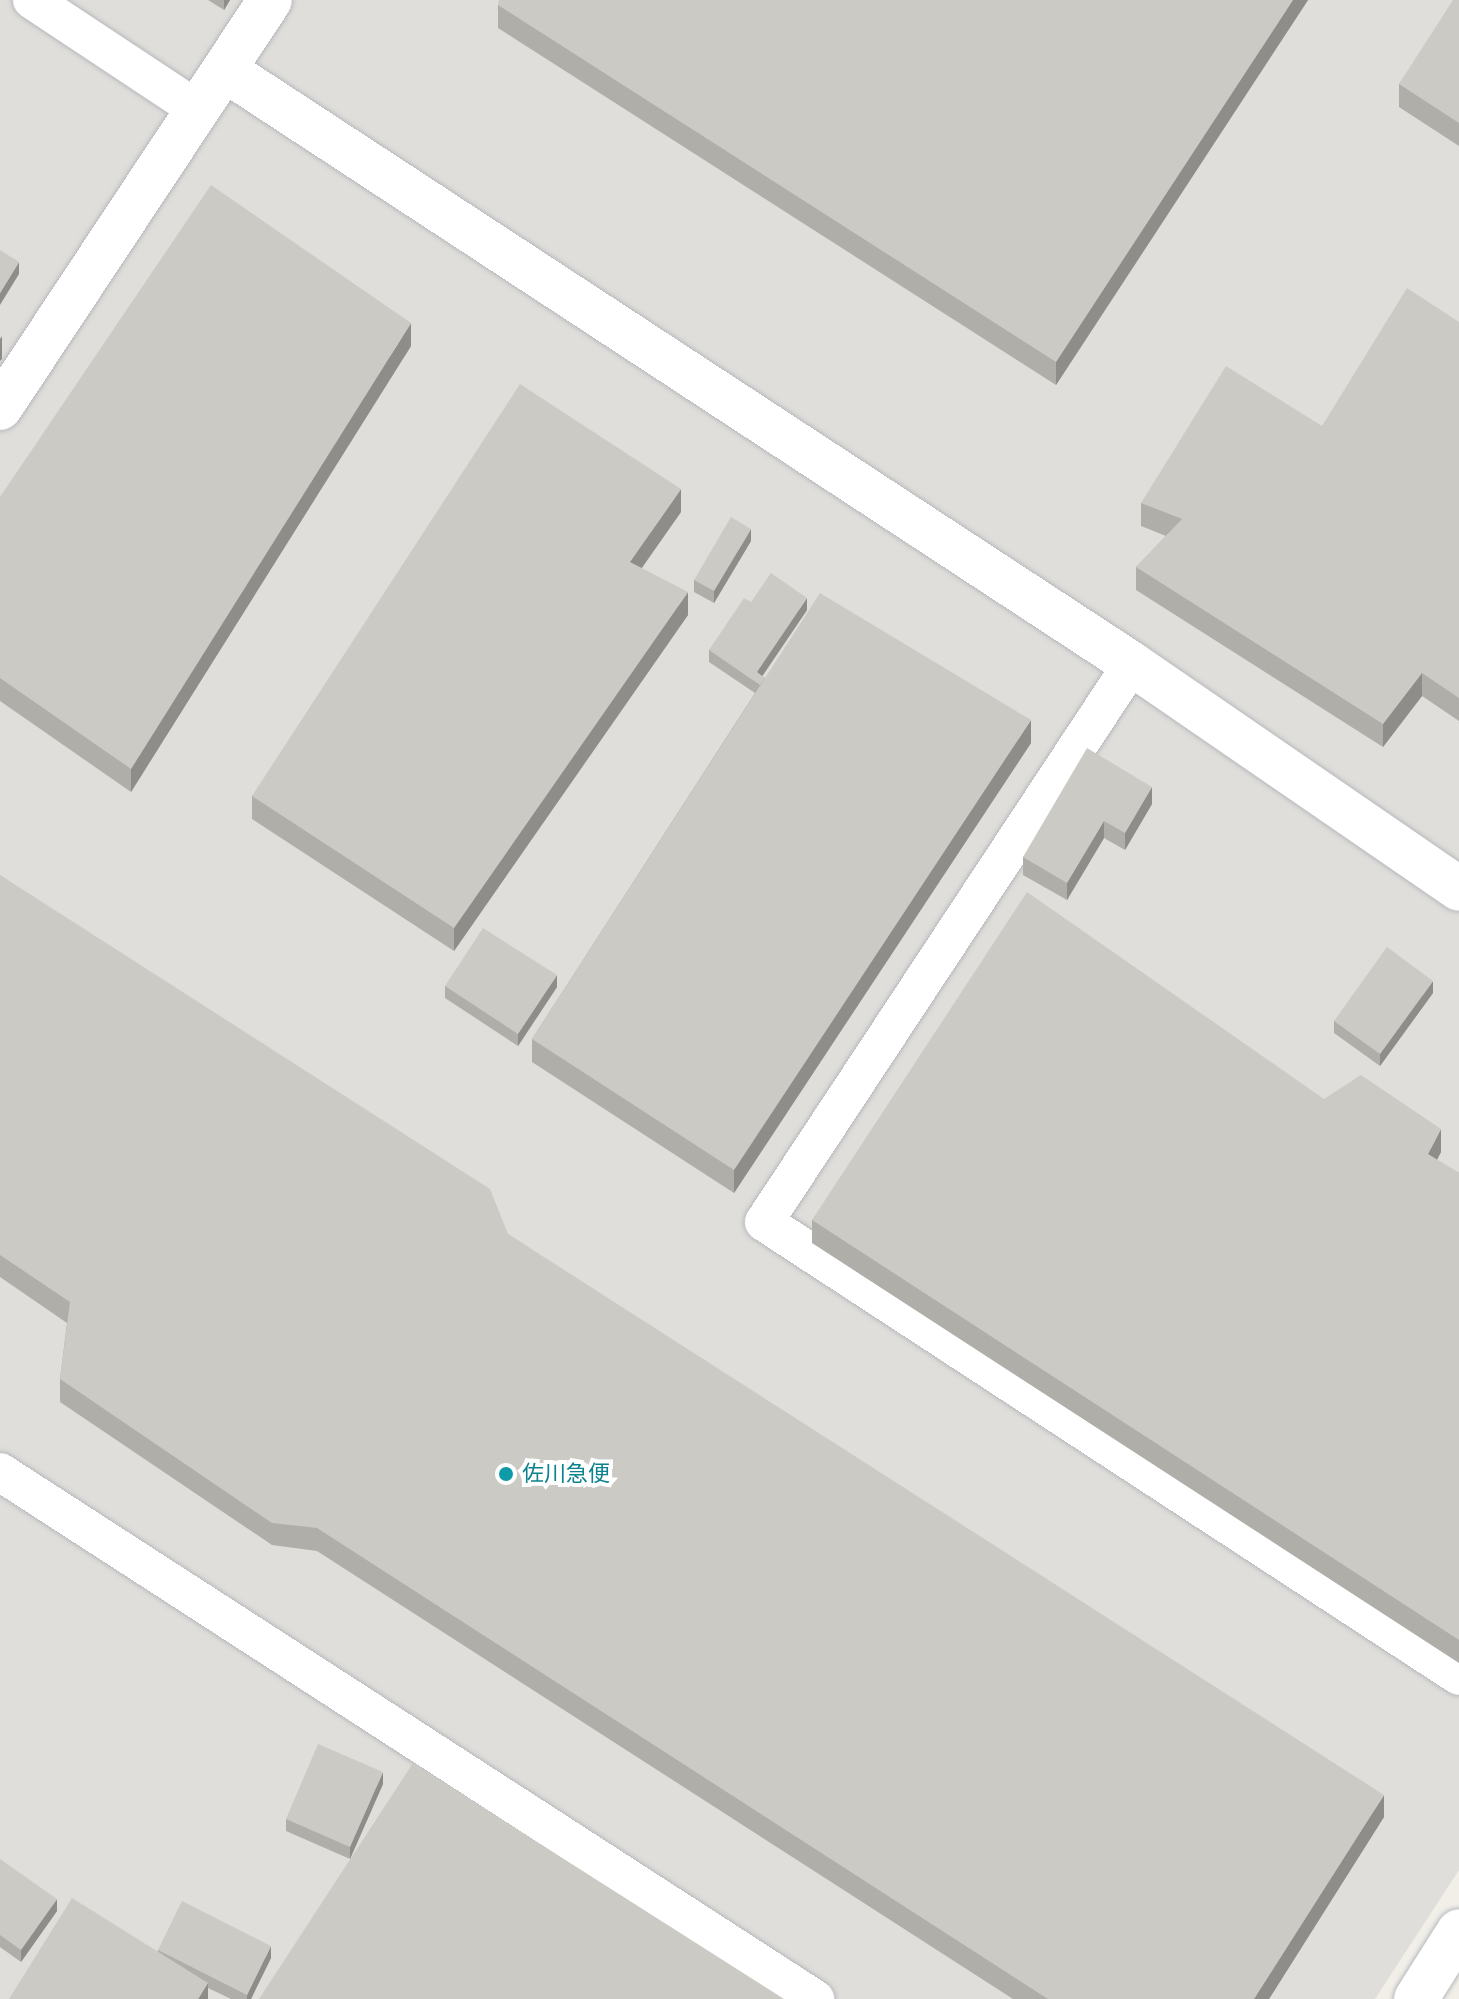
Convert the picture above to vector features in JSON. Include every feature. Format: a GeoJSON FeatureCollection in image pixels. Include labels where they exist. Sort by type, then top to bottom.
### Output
{"type":"FeatureCollection","features":[{"type":"Feature","properties":{"kind":"street"},"geometry":{"type":"LineString","coordinates":[[32,0],[198,110]]}},
{"type":"Feature","properties":{"kind":"street"},"geometry":{"type":"LineString","coordinates":[[0,408],[270,0]]}},
{"type":"Feature","properties":{"kind":"street"},"geometry":{"type":"LineString","coordinates":[[225,70],[1454,873]]}},
{"type":"Feature","properties":{"kind":"street"},"geometry":{"type":"LineString","coordinates":[[1132,664],[764,1222],[1459,1676]]}},
{"type":"Feature","properties":{"kind":"street"},"geometry":{"type":"LineString","coordinates":[[0,1472],[815,1999]]}},
{"type":"Feature","properties":{"kind":"street"},"geometry":{"type":"LineString","coordinates":[[1416,1999],[1459,1931]]}},
{"type":"Feature","properties":{"kind":"shaded area"},"geometry":{"type":"Polygon","coordinates":[[[0,0],[1459,0],[1459,1870],[1375,1999],[0,1999],[0,0]]]}},
{"type":"Feature","properties":{"kind":"building"},"geometry":{"type":"Polygon","coordinates":[[[499,0],[1293,0],[1056,362],[498,5],[499,0]]]}},
{"type":"Feature","properties":{"kind":"building"},"geometry":{"type":"Polygon","coordinates":[[[1453,0],[1459,0],[1459,123],[1399,84],[1453,0]]]}},
{"type":"Feature","properties":{"kind":"building"},"geometry":{"type":"Polygon","coordinates":[[[211,185],[411,323],[131,769],[0,678],[0,497],[211,185]]]}},
{"type":"Feature","properties":{"kind":"building"},"geometry":{"type":"Polygon","coordinates":[[[0,250],[19,262],[0,293],[0,250]]]}},
{"type":"Feature","properties":{"kind":"building"},"geometry":{"type":"Polygon","coordinates":[[[1407,288],[1459,322],[1459,698],[1422,673],[1383,724],[1136,567],[1182,519],[1141,503],[1226,366],[1322,426],[1407,288]]]}},
{"type":"Feature","properties":{"kind":"building"},"geometry":{"type":"Polygon","coordinates":[[[520,384],[681,489],[630,562],[688,592],[454,928],[252,796],[520,384]]]}},
{"type":"Feature","properties":{"kind":"building"},"geometry":{"type":"Polygon","coordinates":[[[731,517],[751,529],[714,591],[694,580],[731,517]]]}},
{"type":"Feature","properties":{"kind":"building"},"geometry":{"type":"Polygon","coordinates":[[[771,573],[807,598],[757,672],[765,678],[760,685],[709,650],[744,598],[751,602],[771,573]]]}},
{"type":"Feature","properties":{"kind":"building"},"geometry":{"type":"Polygon","coordinates":[[[820,593],[1031,720],[734,1170],[532,1039],[820,593]]]}},
{"type":"Feature","properties":{"kind":"building"},"geometry":{"type":"Polygon","coordinates":[[[1087,748],[1152,787],[1125,833],[1104,821],[1067,883],[1023,857],[1087,748]]]}},
{"type":"Feature","properties":{"kind":"building","name":"佐川急便"},"geometry":{"type":"Polygon","coordinates":[[[0,875],[490,1189],[508,1234],[1384,1795],[1254,1999],[1048,1999],[317,1528],[272,1523],[60,1379],[70,1302],[0,1255],[0,875]]]}},
{"type":"Feature","properties":{"kind":"building"},"geometry":{"type":"Polygon","coordinates":[[[1027,892],[1324,1099],[1361,1075],[1441,1129],[1428,1154],[1459,1173],[1459,1640],[812,1220],[1027,892]]]}},
{"type":"Feature","properties":{"kind":"building"},"geometry":{"type":"Polygon","coordinates":[[[483,928],[557,975],[518,1034],[445,986],[483,928]]]}},
{"type":"Feature","properties":{"kind":"building"},"geometry":{"type":"Polygon","coordinates":[[[1387,947],[1433,981],[1380,1054],[1334,1021],[1387,947]]]}},
{"type":"Feature","properties":{"kind":"building"},"geometry":{"type":"Polygon","coordinates":[[[318,1744],[383,1772],[350,1847],[286,1819],[318,1744]]]}},
{"type":"Feature","properties":{"kind":"building"},"geometry":{"type":"Polygon","coordinates":[[[413,1763],[784,1999],[259,1999],[413,1763]]]}},
{"type":"Feature","properties":{"kind":"building"},"geometry":{"type":"Polygon","coordinates":[[[0,1859],[57,1899],[21,1950],[0,1935],[0,1859]]]}},
{"type":"Feature","properties":{"kind":"building"},"geometry":{"type":"Polygon","coordinates":[[[72,1898],[208,1983],[198,1999],[9,1999],[72,1898]]]}},
{"type":"Feature","properties":{"kind":"building"},"geometry":{"type":"Polygon","coordinates":[[[182,1901],[271,1946],[247,1995],[158,1950],[182,1901]]]}},
{"type":"Feature","properties":{"kind":"place","name":"佐川急便"},"geometry":{"type":"Point","coordinates":[506,1474]}}]}
